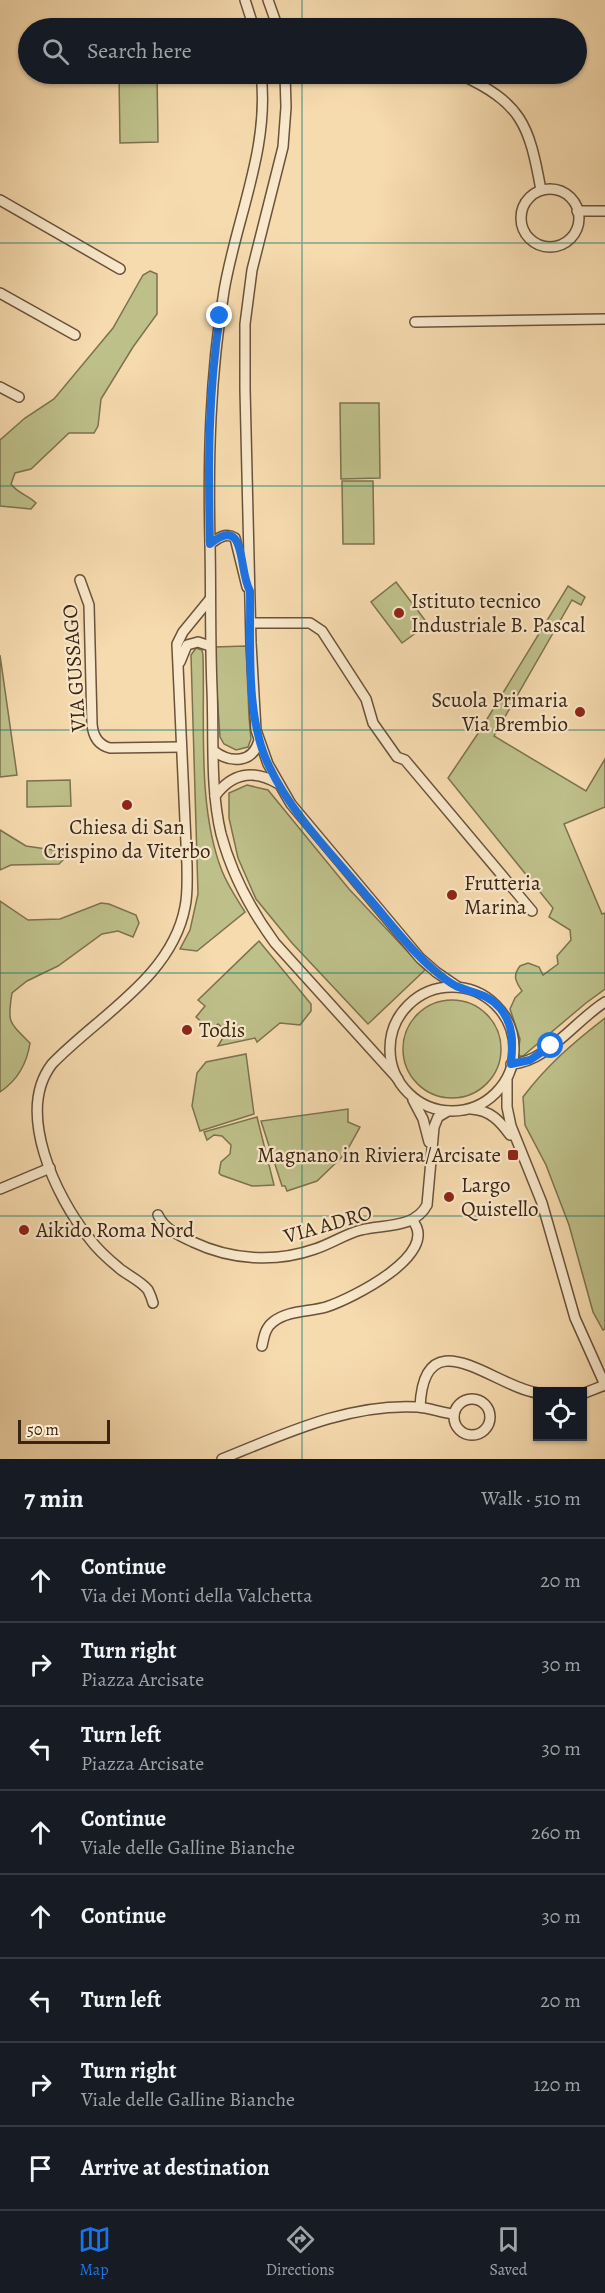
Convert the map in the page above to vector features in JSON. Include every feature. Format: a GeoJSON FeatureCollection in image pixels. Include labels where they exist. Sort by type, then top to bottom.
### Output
{"type":"FeatureCollection","features":[{"type":"Feature","properties":{"kind":"street"},"geometry":{"type":"LineString","coordinates":[[245,0],[251,18]]}},
{"type":"Feature","properties":{"kind":"street"},"geometry":{"type":"LineString","coordinates":[[268,0],[274,18]]}},
{"type":"Feature","properties":{"kind":"street"},"geometry":{"type":"LineString","coordinates":[[262,84],[263,98],[259,145],[229,264],[215,348],[208,455],[210,646],[215,795],[226,852],[243,894],[258,921],[275,943],[398,1079],[423,1119],[431,1157]]}},
{"type":"Feature","properties":{"kind":"street"},"geometry":{"type":"LineString","coordinates":[[285,84],[283,147],[252,270],[245,324],[251,623],[254,706],[259,740],[279,785],[298,814],[420,958],[458,987],[485,996],[505,1016],[513,1039],[511,1064],[507,1078],[508,1113],[542,1203],[575,1318],[605,1385],[587,1392]]}},
{"type":"Feature","properties":{"kind":"street"},"geometry":{"type":"LineString","coordinates":[[478,84],[490,90],[517,112],[532,147],[541,190]]}},
{"type":"Feature","properties":{"kind":"street"},"geometry":{"type":"LineString","coordinates":[[541,190],[559,191],[574,202],[578,211],[579,220],[571,238],[554,247],[535,244],[528,238],[520,220],[526,202],[541,190]]}},
{"type":"Feature","properties":{"kind":"street"},"geometry":{"type":"LineString","coordinates":[[0,200],[120,269]]}},
{"type":"Feature","properties":{"kind":"street"},"geometry":{"type":"LineString","coordinates":[[578,211],[605,211]]}},
{"type":"Feature","properties":{"kind":"street"},"geometry":{"type":"LineString","coordinates":[[0,293],[75,335]]}},
{"type":"Feature","properties":{"kind":"street"},"geometry":{"type":"LineString","coordinates":[[415,322],[605,319]]}},
{"type":"Feature","properties":{"kind":"street"},"geometry":{"type":"LineString","coordinates":[[0,387],[19,397]]}},
{"type":"Feature","properties":{"kind":"street"},"geometry":{"type":"LineString","coordinates":[[210,544],[217,538],[227,535],[235,538],[240,549],[244,578],[250,591]]}},
{"type":"Feature","properties":{"kind":"street","name":"VIA GUSSAGO"},"geometry":{"type":"LineString","coordinates":[[80,580],[89,605],[92,724],[96,739],[102,745],[110,748],[182,747]]}},
{"type":"Feature","properties":{"kind":"street"},"geometry":{"type":"LineString","coordinates":[[153,1303],[148,1290],[118,1268],[89,1239],[70,1210],[50,1168],[36,1115],[38,1095],[46,1073],[56,1059],[154,969],[174,940],[181,924],[186,906],[187,886],[178,641],[210,599]]}},
{"type":"Feature","properties":{"kind":"street"},"geometry":{"type":"LineString","coordinates":[[251,623],[310,623],[322,631],[366,699],[373,723],[397,757],[405,760],[418,774],[531,911]]}},
{"type":"Feature","properties":{"kind":"street"},"geometry":{"type":"LineString","coordinates":[[179,664],[182,652],[187,645],[198,642],[210,646]]}},
{"type":"Feature","properties":{"kind":"street"},"geometry":{"type":"LineString","coordinates":[[214,751],[226,758],[242,759],[254,752],[259,740]]}},
{"type":"Feature","properties":{"kind":"street"},"geometry":{"type":"LineString","coordinates":[[215,795],[232,780],[250,774],[261,776],[279,785]]}},
{"type":"Feature","properties":{"kind":"street"},"geometry":{"type":"LineString","coordinates":[[398,1079],[391,1061],[390,1048],[398,1018],[408,1005],[421,995],[441,987],[458,987]]}},
{"type":"Feature","properties":{"kind":"street"},"geometry":{"type":"LineString","coordinates":[[511,1064],[525,1062],[543,1052],[587,1014],[605,1002]]}},
{"type":"Feature","properties":{"kind":"street"},"geometry":{"type":"LineString","coordinates":[[408,1093],[426,1106],[447,1111],[469,1108],[491,1098],[507,1078]]}},
{"type":"Feature","properties":{"kind":"street"},"geometry":{"type":"LineString","coordinates":[[469,1108],[484,1111],[496,1118],[521,1152]]}},
{"type":"Feature","properties":{"kind":"street"},"geometry":{"type":"LineString","coordinates":[[262,1346],[266,1330],[277,1319],[326,1307],[343,1300],[380,1279],[416,1249],[417,1227],[412,1220],[421,1214],[427,1205],[435,1124],[438,1118],[447,1111]]}},
{"type":"Feature","properties":{"kind":"street"},"geometry":{"type":"LineString","coordinates":[[0,1189],[50,1168]]}},
{"type":"Feature","properties":{"kind":"street","name":"VIA ADRO"},"geometry":{"type":"LineString","coordinates":[[158,1215],[166,1227],[206,1247],[235,1256],[260,1258],[303,1253],[361,1230],[412,1220]]}},
{"type":"Feature","properties":{"kind":"street"},"geometry":{"type":"LineString","coordinates":[[420,1407],[421,1387],[426,1374],[436,1365],[450,1361],[469,1363],[513,1386],[533,1392]]}},
{"type":"Feature","properties":{"kind":"street"},"geometry":{"type":"LineString","coordinates":[[222,1459],[303,1427],[345,1414],[379,1409],[420,1407],[454,1414]]}},
{"type":"Feature","properties":{"kind":"green space"},"geometry":{"type":"Polygon","coordinates":[[[119,84],[157,84],[158,142],[120,143],[119,84]]]}},
{"type":"Feature","properties":{"kind":"green space"},"geometry":{"type":"Polygon","coordinates":[[[150,271],[157,274],[157,314],[133,347],[101,399],[98,426],[94,433],[69,433],[31,469],[15,473],[11,484],[36,503],[31,509],[0,506],[0,440],[25,418],[54,399],[113,328],[143,275],[150,271]]]}},
{"type":"Feature","properties":{"kind":"green space"},"geometry":{"type":"Polygon","coordinates":[[[340,403],[379,403],[380,478],[341,479],[340,403]]]}},
{"type":"Feature","properties":{"kind":"green space"},"geometry":{"type":"Polygon","coordinates":[[[342,481],[373,481],[374,544],[343,544],[342,481]]]}},
{"type":"Feature","properties":{"kind":"green space","name":"Istituto tecnico Industriale B. Pascal"},"geometry":{"type":"Polygon","coordinates":[[[396,582],[428,624],[402,643],[371,602],[396,582]]]}},
{"type":"Feature","properties":{"kind":"green space"},"geometry":{"type":"Polygon","coordinates":[[[568,586],[585,597],[581,605],[572,600],[494,736],[586,791],[605,759],[605,807],[564,824],[602,914],[605,913],[605,989],[523,1056],[520,1056],[518,1054],[520,1039],[510,1009],[515,998],[522,991],[517,982],[516,973],[520,966],[528,963],[539,967],[543,975],[558,964],[557,956],[571,940],[570,930],[549,917],[553,908],[448,778],[481,729],[568,586]]]}},
{"type":"Feature","properties":{"kind":"green space"},"geometry":{"type":"Polygon","coordinates":[[[246,646],[251,739],[248,747],[236,750],[224,744],[220,737],[214,647],[246,646]]]}},
{"type":"Feature","properties":{"kind":"green space"},"geometry":{"type":"Polygon","coordinates":[[[196,648],[202,650],[203,655],[204,764],[209,820],[222,871],[245,912],[197,951],[180,949],[190,930],[198,894],[191,655],[196,648]]]}},
{"type":"Feature","properties":{"kind":"green space"},"geometry":{"type":"Polygon","coordinates":[[[0,655],[17,775],[0,777],[0,655]]]}},
{"type":"Feature","properties":{"kind":"green space"},"geometry":{"type":"Polygon","coordinates":[[[70,780],[71,806],[27,807],[27,781],[70,780]]]}},
{"type":"Feature","properties":{"kind":"green space"},"geometry":{"type":"Polygon","coordinates":[[[247,785],[268,790],[349,889],[425,970],[368,1024],[292,943],[256,899],[238,858],[229,818],[229,793],[247,785]]]}},
{"type":"Feature","properties":{"kind":"green space"},"geometry":{"type":"Polygon","coordinates":[[[0,830],[26,846],[60,851],[65,858],[59,864],[11,865],[0,870],[0,830]]]}},
{"type":"Feature","properties":{"kind":"green space"},"geometry":{"type":"Polygon","coordinates":[[[0,901],[28,920],[60,919],[101,903],[136,915],[139,923],[133,937],[118,931],[102,934],[58,966],[27,981],[12,993],[11,1021],[30,1043],[21,1070],[0,1092],[0,901]]]}},
{"type":"Feature","properties":{"kind":"green space"},"geometry":{"type":"Polygon","coordinates":[[[259,941],[311,1004],[311,1011],[300,1025],[280,1023],[257,1042],[255,1038],[218,1046],[227,1031],[218,1024],[211,1031],[196,1017],[205,1006],[198,1000],[259,941]]]}},
{"type":"Feature","properties":{"kind":"green space"},"geometry":{"type":"Polygon","coordinates":[[[452,1000],[471,1004],[487,1014],[497,1030],[501,1049],[497,1068],[487,1084],[471,1094],[452,1098],[433,1094],[417,1084],[407,1068],[403,1049],[407,1030],[417,1014],[433,1004],[452,1000]]]}},
{"type":"Feature","properties":{"kind":"green space"},"geometry":{"type":"Polygon","coordinates":[[[605,1018],[605,1329],[603,1330],[593,1312],[569,1225],[546,1165],[525,1125],[523,1097],[561,1055],[605,1018]]]}},
{"type":"Feature","properties":{"kind":"green space"},"geometry":{"type":"Polygon","coordinates":[[[246,1054],[254,1114],[200,1131],[192,1106],[197,1073],[206,1062],[246,1054]]]}},
{"type":"Feature","properties":{"kind":"green space"},"geometry":{"type":"Polygon","coordinates":[[[348,1109],[348,1122],[360,1127],[345,1154],[317,1181],[287,1191],[285,1186],[282,1186],[261,1121],[348,1109]]]}},
{"type":"Feature","properties":{"kind":"green space"},"geometry":{"type":"Polygon","coordinates":[[[257,1117],[274,1185],[252,1186],[221,1175],[219,1173],[221,1162],[230,1154],[231,1145],[222,1136],[214,1135],[207,1140],[204,1132],[257,1117]]]}},
{"type":"Feature","properties":{"kind":"place","name":"Istituto tecnico Industriale B. Pascal"},"geometry":{"type":"Point","coordinates":[399,613]}},
{"type":"Feature","properties":{"kind":"place","name":"Scuola Primaria Via Brembio"},"geometry":{"type":"Point","coordinates":[580,712]}},
{"type":"Feature","properties":{"kind":"place","name":"Chiesa di San Crispino da Viterbo"},"geometry":{"type":"Point","coordinates":[127,805]}},
{"type":"Feature","properties":{"kind":"place","name":"Frutteria Marina"},"geometry":{"type":"Point","coordinates":[452,895]}},
{"type":"Feature","properties":{"kind":"place","name":"Todis"},"geometry":{"type":"Point","coordinates":[187,1030]}},
{"type":"Feature","properties":{"kind":"place","name":"Magnano in Riviera/Arcisate"},"geometry":{"type":"Point","coordinates":[513,1155]}},
{"type":"Feature","properties":{"kind":"place","name":"Largo Quistello"},"geometry":{"type":"Point","coordinates":[449,1197]}},
{"type":"Feature","properties":{"kind":"place","name":"Aikido Roma Nord"},"geometry":{"type":"Point","coordinates":[24,1230]}},
{"type":"Feature","properties":{"kind":"route"},"geometry":{"type":"LineString","coordinates":[[220,316],[214,359],[209,429],[210,544],[219,537],[230,535],[235,538],[240,549],[244,578],[250,591],[256,730],[268,764],[298,814],[420,958],[458,987],[479,992],[499,1007],[511,1027],[513,1049],[511,1064],[530,1060],[551,1046]]}}]}
